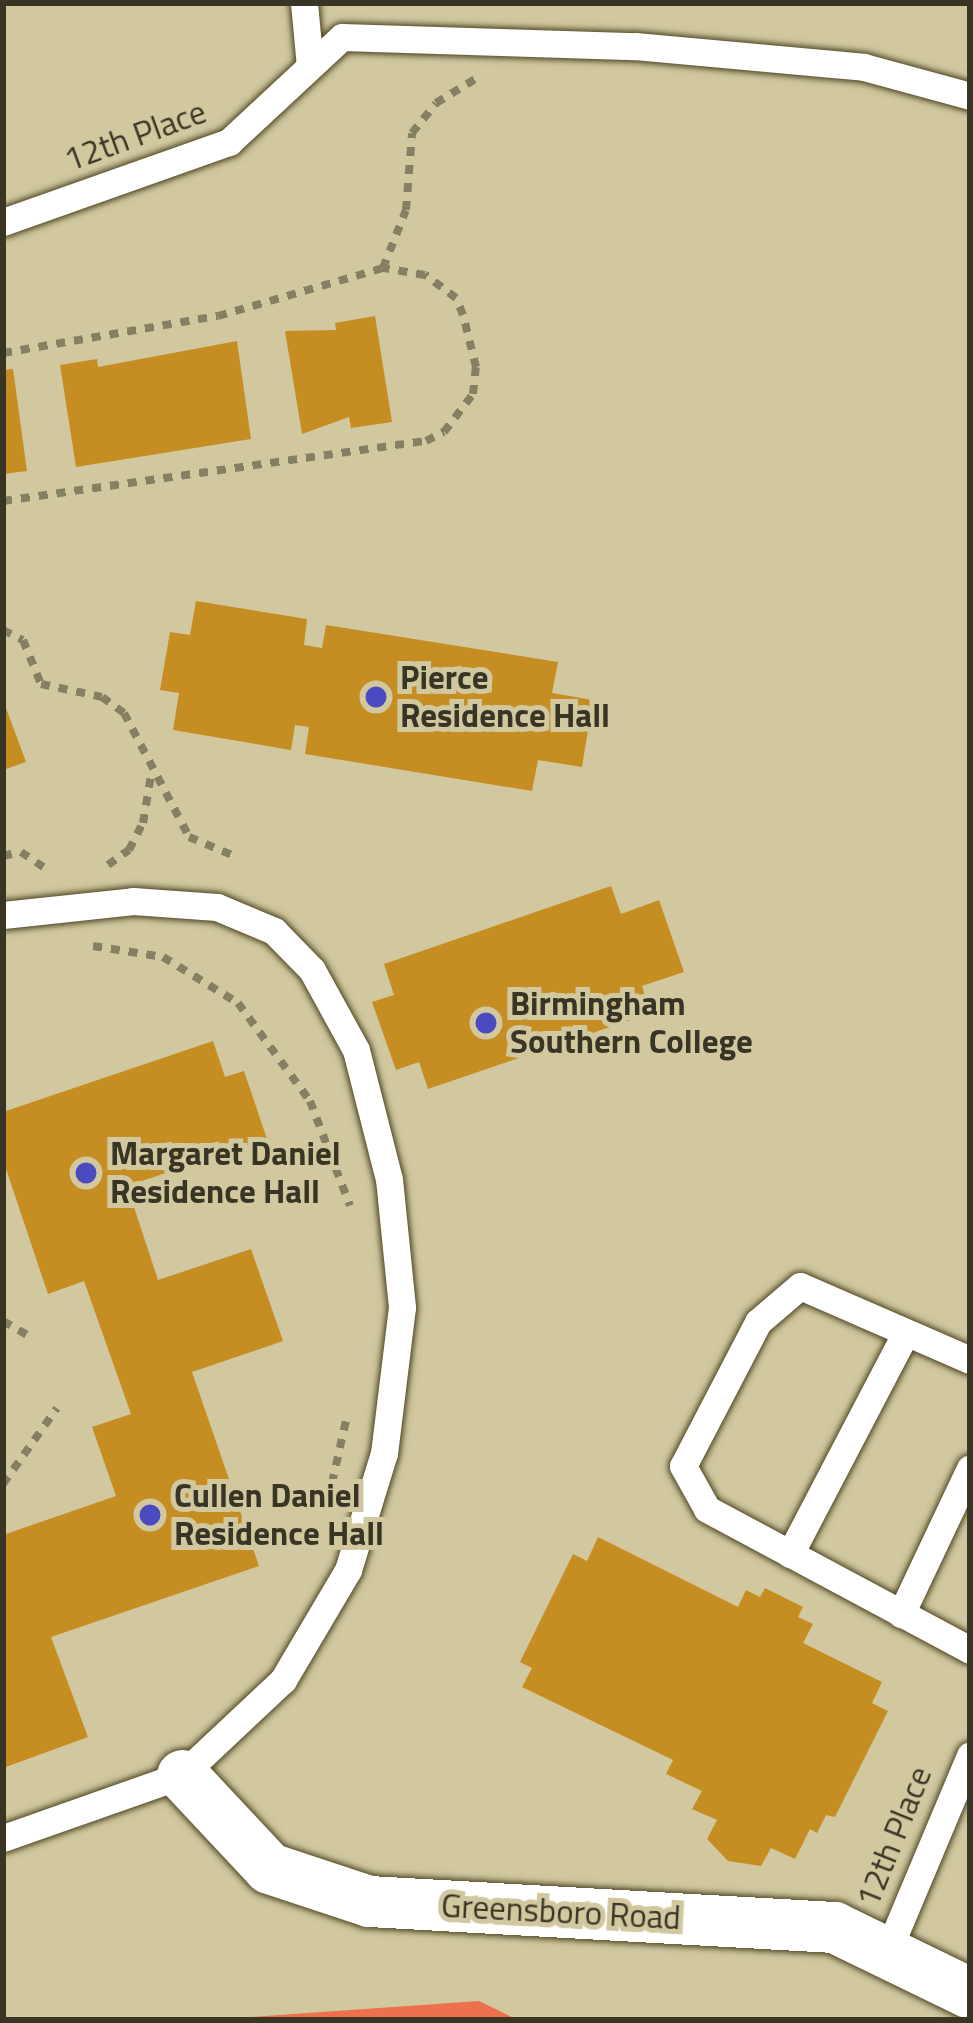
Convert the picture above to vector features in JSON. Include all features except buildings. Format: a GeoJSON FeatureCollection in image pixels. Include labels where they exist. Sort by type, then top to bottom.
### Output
{"type":"FeatureCollection","features":[{"type":"Feature","properties":{"kind":"street","name":"Greensboro Road"},"geometry":{"type":"LineString","coordinates":[[182,1775],[269,1868],[369,1901],[834,1927],[889,1948],[970,1993]]}},
{"type":"Feature","properties":{"kind":"lane"},"geometry":{"type":"LineString","coordinates":[[304,3],[310,66]]}},
{"type":"Feature","properties":{"kind":"lane","name":"12th Place"},"geometry":{"type":"LineString","coordinates":[[3,222],[229,142],[342,37],[635,46],[863,67],[970,96]]}},
{"type":"Feature","properties":{"kind":"lane"},"geometry":{"type":"LineString","coordinates":[[3,915],[133,901],[218,907],[274,931],[312,970],[356,1050],[389,1179],[401,1307],[384,1453],[348,1570],[283,1680],[182,1775],[3,1838]]}},
{"type":"Feature","properties":{"kind":"lane"},"geometry":{"type":"LineString","coordinates":[[970,1360],[800,1286],[758,1322],[683,1466],[707,1509],[970,1650]]}},
{"type":"Feature","properties":{"kind":"lane"},"geometry":{"type":"LineString","coordinates":[[790,1554],[906,1332]]}},
{"type":"Feature","properties":{"kind":"lane"},"geometry":{"type":"LineString","coordinates":[[901,1614],[970,1468]]}},
{"type":"Feature","properties":{"kind":"lane","name":"12th Place"},"geometry":{"type":"LineString","coordinates":[[889,1948],[970,1755]]}},
{"type":"Feature","properties":{"kind":"path"},"geometry":{"type":"LineString","coordinates":[[383,268],[406,211],[412,133],[436,103],[487,72]]}},
{"type":"Feature","properties":{"kind":"path"},"geometry":{"type":"LineString","coordinates":[[3,353],[218,316],[383,268],[425,275],[456,298],[476,367],[472,394],[444,432],[426,441],[3,501]]}},
{"type":"Feature","properties":{"kind":"path"},"geometry":{"type":"LineString","coordinates":[[3,630],[23,640],[41,684],[102,697],[124,713],[151,775],[189,838],[232,855]]}},
{"type":"Feature","properties":{"kind":"path"},"geometry":{"type":"LineString","coordinates":[[102,869],[129,850],[143,823],[151,775]]}},
{"type":"Feature","properties":{"kind":"path"},"geometry":{"type":"LineString","coordinates":[[73,945],[163,957],[238,1003],[310,1101],[353,1224]]}},
{"type":"Feature","properties":{"kind":"path"},"geometry":{"type":"LineString","coordinates":[[3,1321],[33,1337]]}},
{"type":"Feature","properties":{"kind":"path"},"geometry":{"type":"LineString","coordinates":[[328,1500],[352,1394]]}},
{"type":"Feature","properties":{"kind":"path"},"geometry":{"type":"LineString","coordinates":[[3,1484],[57,1408]]}},
{"type":"Feature","properties":{"kind":"shaded area"},"geometry":{"type":"Polygon","coordinates":[[[479,2001],[518,2020],[208,2020],[479,2001]]]}},
{"type":"Feature","properties":{"kind":"place","name":"Pierce Residence Hall"},"geometry":{"type":"Point","coordinates":[376,697]}},
{"type":"Feature","properties":{"kind":"place","name":"Birmingham Southern College"},"geometry":{"type":"Point","coordinates":[486,1023]}},
{"type":"Feature","properties":{"kind":"place","name":"Margaret Daniel Residence Hall"},"geometry":{"type":"Point","coordinates":[86,1173]}},
{"type":"Feature","properties":{"kind":"place","name":"Cullen Daniel Residence Hall"},"geometry":{"type":"Point","coordinates":[150,1515]}}]}
